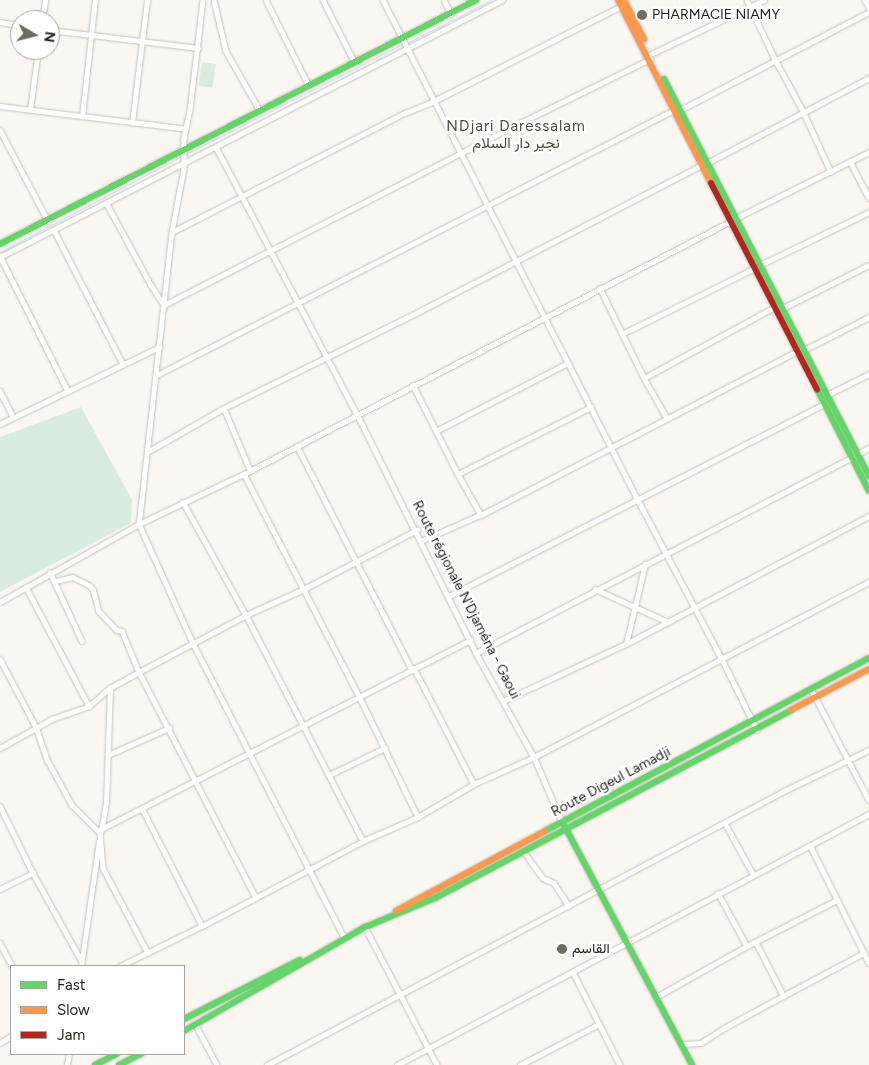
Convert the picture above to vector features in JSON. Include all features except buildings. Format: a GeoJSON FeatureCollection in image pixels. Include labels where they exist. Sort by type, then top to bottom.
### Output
{"type":"FeatureCollection","features":[{"type":"Feature","properties":{"kind":"street"},"geometry":{"type":"LineString","coordinates":[[82,117],[95,0]]}},
{"type":"Feature","properties":{"kind":"street"},"geometry":{"type":"LineString","coordinates":[[132,123],[147,0]]}},
{"type":"Feature","properties":{"kind":"street"},"geometry":{"type":"LineString","coordinates":[[204,0],[183,150],[184,162],[172,232],[155,376],[149,451],[139,524],[194,645],[344,937]]}},
{"type":"Feature","properties":{"kind":"street"},"geometry":{"type":"LineString","coordinates":[[214,0],[226,51],[259,109]]}},
{"type":"Feature","properties":{"kind":"street"},"geometry":{"type":"LineString","coordinates":[[266,0],[308,84]]}},
{"type":"Feature","properties":{"kind":"street"},"geometry":{"type":"LineString","coordinates":[[323,0],[354,61]]}},
{"type":"Feature","properties":{"kind":"street"},"geometry":{"type":"LineString","coordinates":[[383,0],[611,448],[722,659],[756,730]]}},
{"type":"Feature","properties":{"kind":"street"},"geometry":{"type":"LineString","coordinates":[[444,0],[451,14]]}},
{"type":"Feature","properties":{"kind":"street"},"geometry":{"type":"LineString","coordinates":[[0,244],[259,109],[402,39],[476,0]]}},
{"type":"Feature","properties":{"kind":"street"},"geometry":{"type":"LineString","coordinates":[[68,391],[0,256],[107,204],[184,162],[502,0]]}},
{"type":"Feature","properties":{"kind":"street"},"geometry":{"type":"LineString","coordinates":[[747,0],[775,59],[803,111],[831,172]]}},
{"type":"Feature","properties":{"kind":"street"},"geometry":{"type":"LineString","coordinates":[[164,305],[764,0]]}},
{"type":"Feature","properties":{"kind":"street"},"geometry":{"type":"LineString","coordinates":[[865,0],[869,8]]}},
{"type":"Feature","properties":{"kind":"street"},"geometry":{"type":"LineString","coordinates":[[172,232],[405,112],[434,101],[624,2],[704,164],[758,266],[783,308],[824,404],[869,476]]}},
{"type":"Feature","properties":{"kind":"street"},"geometry":{"type":"LineString","coordinates":[[155,376],[869,12]]}},
{"type":"Feature","properties":{"kind":"street"},"geometry":{"type":"LineString","coordinates":[[60,31],[198,48]]}},
{"type":"Feature","properties":{"kind":"street"},"geometry":{"type":"LineString","coordinates":[[30,110],[37,60]]}},
{"type":"Feature","properties":{"kind":"street"},"geometry":{"type":"LineString","coordinates":[[149,451],[224,408],[516,262],[869,78]]}},
{"type":"Feature","properties":{"kind":"street"},"geometry":{"type":"LineString","coordinates":[[0,106],[186,129]]}},
{"type":"Feature","properties":{"kind":"street"},"geometry":{"type":"LineString","coordinates":[[0,130],[48,220]]}},
{"type":"Feature","properties":{"kind":"street","name":"Route régionale N'Djaména - Gaoui"},"geometry":{"type":"LineString","coordinates":[[216,147],[417,530],[476,652],[534,757],[562,822],[567,828],[692,1065]]}},
{"type":"Feature","properties":{"kind":"street"},"geometry":{"type":"LineString","coordinates":[[0,602],[50,572],[139,524],[244,474],[733,219],[869,152]]}},
{"type":"Feature","properties":{"kind":"street"},"geometry":{"type":"LineString","coordinates":[[850,161],[869,198]]}},
{"type":"Feature","properties":{"kind":"street"},"geometry":{"type":"LineString","coordinates":[[107,204],[151,286],[164,305]]}},
{"type":"Feature","properties":{"kind":"street"},"geometry":{"type":"LineString","coordinates":[[622,334],[869,212]]}},
{"type":"Feature","properties":{"kind":"street"},"geometry":{"type":"LineString","coordinates":[[54,230],[124,364]]}},
{"type":"Feature","properties":{"kind":"street"},"geometry":{"type":"LineString","coordinates":[[783,308],[869,265]]}},
{"type":"Feature","properties":{"kind":"street"},"geometry":{"type":"LineString","coordinates":[[758,266],[775,307],[827,395],[869,491]]}},
{"type":"Feature","properties":{"kind":"street"},"geometry":{"type":"LineString","coordinates":[[600,288],[644,378],[667,418]]}},
{"type":"Feature","properties":{"kind":"street"},"geometry":{"type":"LineString","coordinates":[[644,378],[775,307]]}},
{"type":"Feature","properties":{"kind":"street"},"geometry":{"type":"LineString","coordinates":[[422,541],[481,515],[667,418],[869,317]]}},
{"type":"Feature","properties":{"kind":"street"},"geometry":{"type":"LineString","coordinates":[[0,424],[159,347]]}},
{"type":"Feature","properties":{"kind":"street"},"geometry":{"type":"LineString","coordinates":[[436,431],[568,363]]}},
{"type":"Feature","properties":{"kind":"street"},"geometry":{"type":"LineString","coordinates":[[827,395],[869,374]]}},
{"type":"Feature","properties":{"kind":"street"},"geometry":{"type":"LineString","coordinates":[[413,385],[481,515]]}},
{"type":"Feature","properties":{"kind":"street"},"geometry":{"type":"LineString","coordinates":[[0,391],[14,417]]}},
{"type":"Feature","properties":{"kind":"street"},"geometry":{"type":"LineString","coordinates":[[449,596],[824,404]]}},
{"type":"Feature","properties":{"kind":"street"},"geometry":{"type":"LineString","coordinates":[[458,474],[590,407]]}},
{"type":"Feature","properties":{"kind":"street"},"geometry":{"type":"LineString","coordinates":[[224,408],[250,470]]}},
{"type":"Feature","properties":{"kind":"street"},"geometry":{"type":"LineString","coordinates":[[297,446],[474,784]]}},
{"type":"Feature","properties":{"kind":"street"},"geometry":{"type":"LineString","coordinates":[[476,652],[869,448]]}},
{"type":"Feature","properties":{"kind":"street"},"geometry":{"type":"LineString","coordinates":[[244,474],[302,590],[360,698],[418,817]]}},
{"type":"Feature","properties":{"kind":"street"},"geometry":{"type":"LineString","coordinates":[[183,502],[246,615],[363,841]]}},
{"type":"Feature","properties":{"kind":"street"},"geometry":{"type":"LineString","coordinates":[[503,702],[626,644],[869,516]]}},
{"type":"Feature","properties":{"kind":"street"},"geometry":{"type":"LineString","coordinates":[[0,748],[36,726],[89,706],[110,688],[139,672],[194,645],[246,615],[302,590],[417,530]]}},
{"type":"Feature","properties":{"kind":"street"},"geometry":{"type":"LineString","coordinates":[[626,644],[645,564]]}},
{"type":"Feature","properties":{"kind":"street"},"geometry":{"type":"LineString","coordinates":[[50,572],[56,581],[56,587],[82,641]]}},
{"type":"Feature","properties":{"kind":"street"},"geometry":{"type":"LineString","coordinates":[[56,581],[73,576],[89,585],[93,589],[99,611],[118,630],[122,631],[139,672],[256,898]]}},
{"type":"Feature","properties":{"kind":"street"},"geometry":{"type":"LineString","coordinates":[[122,965],[202,926],[363,841],[418,817],[474,784],[534,757],[869,582]]}},
{"type":"Feature","properties":{"kind":"street"},"geometry":{"type":"LineString","coordinates":[[26,587],[89,706]]}},
{"type":"Feature","properties":{"kind":"street"},"geometry":{"type":"LineString","coordinates":[[595,589],[668,622]]}},
{"type":"Feature","properties":{"kind":"street"},"geometry":{"type":"LineString","coordinates":[[101,831],[142,808],[250,755],[471,640]]}},
{"type":"Feature","properties":{"kind":"street","name":"Route Digeul Lamadji"},"geometry":{"type":"LineString","coordinates":[[185,1019],[364,927],[869,658]]}},
{"type":"Feature","properties":{"kind":"street"},"geometry":{"type":"LineString","coordinates":[[0,659],[36,726],[48,761],[72,805],[101,831],[103,868],[148,953]]}},
{"type":"Feature","properties":{"kind":"street","name":"Route Digeul Lamadji"},"geometry":{"type":"LineString","coordinates":[[185,1030],[364,927],[435,898],[869,669]]}},
{"type":"Feature","properties":{"kind":"street"},"geometry":{"type":"LineString","coordinates":[[81,964],[106,803],[110,688]]}},
{"type":"Feature","properties":{"kind":"street"},"geometry":{"type":"LineString","coordinates":[[811,688],[869,800]]}},
{"type":"Feature","properties":{"kind":"street"},"geometry":{"type":"LineString","coordinates":[[108,756],[169,728]]}},
{"type":"Feature","properties":{"kind":"street"},"geometry":{"type":"LineString","coordinates":[[329,775],[385,748]]}},
{"type":"Feature","properties":{"kind":"street"},"geometry":{"type":"LineString","coordinates":[[267,1065],[599,891],[786,790],[869,750]]}},
{"type":"Feature","properties":{"kind":"street"},"geometry":{"type":"LineString","coordinates":[[0,806],[33,874],[81,964]]}},
{"type":"Feature","properties":{"kind":"street"},"geometry":{"type":"LineString","coordinates":[[142,808],[202,926]]}},
{"type":"Feature","properties":{"kind":"street"},"geometry":{"type":"LineString","coordinates":[[397,1065],[869,814]]}},
{"type":"Feature","properties":{"kind":"street"},"geometry":{"type":"LineString","coordinates":[[724,823],[753,874]]}},
{"type":"Feature","properties":{"kind":"street"},"geometry":{"type":"LineString","coordinates":[[810,845],[869,963]]}},
{"type":"Feature","properties":{"kind":"street"},"geometry":{"type":"LineString","coordinates":[[524,852],[542,878],[554,883],[569,906]]}},
{"type":"Feature","properties":{"kind":"street"},"geometry":{"type":"LineString","coordinates":[[0,889],[33,874]]}},
{"type":"Feature","properties":{"kind":"street"},"geometry":{"type":"LineString","coordinates":[[718,894],[747,946]]}},
{"type":"Feature","properties":{"kind":"street"},"geometry":{"type":"LineString","coordinates":[[656,997],[747,946],[837,900]]}},
{"type":"Feature","properties":{"kind":"street"},"geometry":{"type":"LineString","coordinates":[[364,927],[437,1065]]}},
{"type":"Feature","properties":{"kind":"street"},"geometry":{"type":"LineString","coordinates":[[0,943],[11,965]]}},
{"type":"Feature","properties":{"kind":"street"},"geometry":{"type":"LineString","coordinates":[[756,943],[783,996]]}},
{"type":"Feature","properties":{"kind":"street"},"geometry":{"type":"LineString","coordinates":[[681,1044],[701,1043],[724,1028],[864,953]]}},
{"type":"Feature","properties":{"kind":"street"},"geometry":{"type":"LineString","coordinates":[[573,972],[620,1065]]}},
{"type":"Feature","properties":{"kind":"street"},"geometry":{"type":"LineString","coordinates":[[520,1065],[598,1024]]}},
{"type":"Feature","properties":{"kind":"street"},"geometry":{"type":"LineString","coordinates":[[196,1025],[217,1065]]}},
{"type":"Feature","properties":{"kind":"street"},"geometry":{"type":"LineString","coordinates":[[95,1065],[115,1055]]}},
{"type":"Feature","properties":{"kind":"street"},"geometry":{"type":"LineString","coordinates":[[119,1065],[139,1055]]}},
{"type":"Feature","properties":{"kind":"green space"},"geometry":{"type":"Polygon","coordinates":[[[202,62],[216,64],[213,88],[199,86],[202,62]]]}},
{"type":"Feature","properties":{"kind":"green space"},"geometry":{"type":"Polygon","coordinates":[[[81,407],[132,500],[131,523],[0,592],[0,437],[81,407]]]}},
{"type":"Feature","properties":{"kind":"waterway"},"geometry":{"type":"LineString","coordinates":[[407,43],[491,0]]}},
{"type":"Feature","properties":{"kind":"waterway"},"geometry":{"type":"LineString","coordinates":[[186,154],[403,44]]}},
{"type":"Feature","properties":{"kind":"waterway"},"geometry":{"type":"LineString","coordinates":[[0,252],[182,156]]}},
{"type":"Feature","properties":{"kind":"traffic: fast"},"geometry":{"type":"LineString","coordinates":[[0,244],[476,0]]}},
{"type":"Feature","properties":{"kind":"traffic: fast"},"geometry":{"type":"LineString","coordinates":[[664,79],[869,476]]}},
{"type":"Feature","properties":{"kind":"traffic: fast"},"geometry":{"type":"LineString","coordinates":[[817,389],[869,491]]}},
{"type":"Feature","properties":{"kind":"traffic: fast"},"geometry":{"type":"LineString","coordinates":[[545,831],[869,658]]}},
{"type":"Feature","properties":{"kind":"traffic: fast"},"geometry":{"type":"LineString","coordinates":[[185,1030],[365,927],[435,898],[791,710]]}},
{"type":"Feature","properties":{"kind":"traffic: fast"},"geometry":{"type":"LineString","coordinates":[[564,825],[692,1065]]}},
{"type":"Feature","properties":{"kind":"traffic: fast"},"geometry":{"type":"LineString","coordinates":[[185,1018],[300,960]]}},
{"type":"Feature","properties":{"kind":"traffic: fast"},"geometry":{"type":"LineString","coordinates":[[95,1065],[115,1055]]}},
{"type":"Feature","properties":{"kind":"traffic: fast"},"geometry":{"type":"LineString","coordinates":[[119,1065],[139,1055]]}},
{"type":"Feature","properties":{"kind":"traffic: slow"},"geometry":{"type":"LineString","coordinates":[[618,0],[711,183]]}},
{"type":"Feature","properties":{"kind":"traffic: slow"},"geometry":{"type":"LineString","coordinates":[[624,0],[644,39]]}},
{"type":"Feature","properties":{"kind":"traffic: slow"},"geometry":{"type":"LineString","coordinates":[[791,710],[869,669]]}},
{"type":"Feature","properties":{"kind":"traffic: slow"},"geometry":{"type":"LineString","coordinates":[[396,911],[545,831]]}},
{"type":"Feature","properties":{"kind":"traffic: jam"},"geometry":{"type":"LineString","coordinates":[[711,183],[817,389]]}},
{"type":"Feature","properties":{"kind":"place","name":"PHARMACIE NIAMY"},"geometry":{"type":"Point","coordinates":[642,15]}},
{"type":"Feature","properties":{"kind":"place","name":"القاسم"},"geometry":{"type":"Point","coordinates":[562,949]}},
{"type":"Feature","properties":{"kind":"district","name":"NDjari Daressalam نجير دار السلام"},"geometry":{"type":"Point","coordinates":[516,134]}}]}
